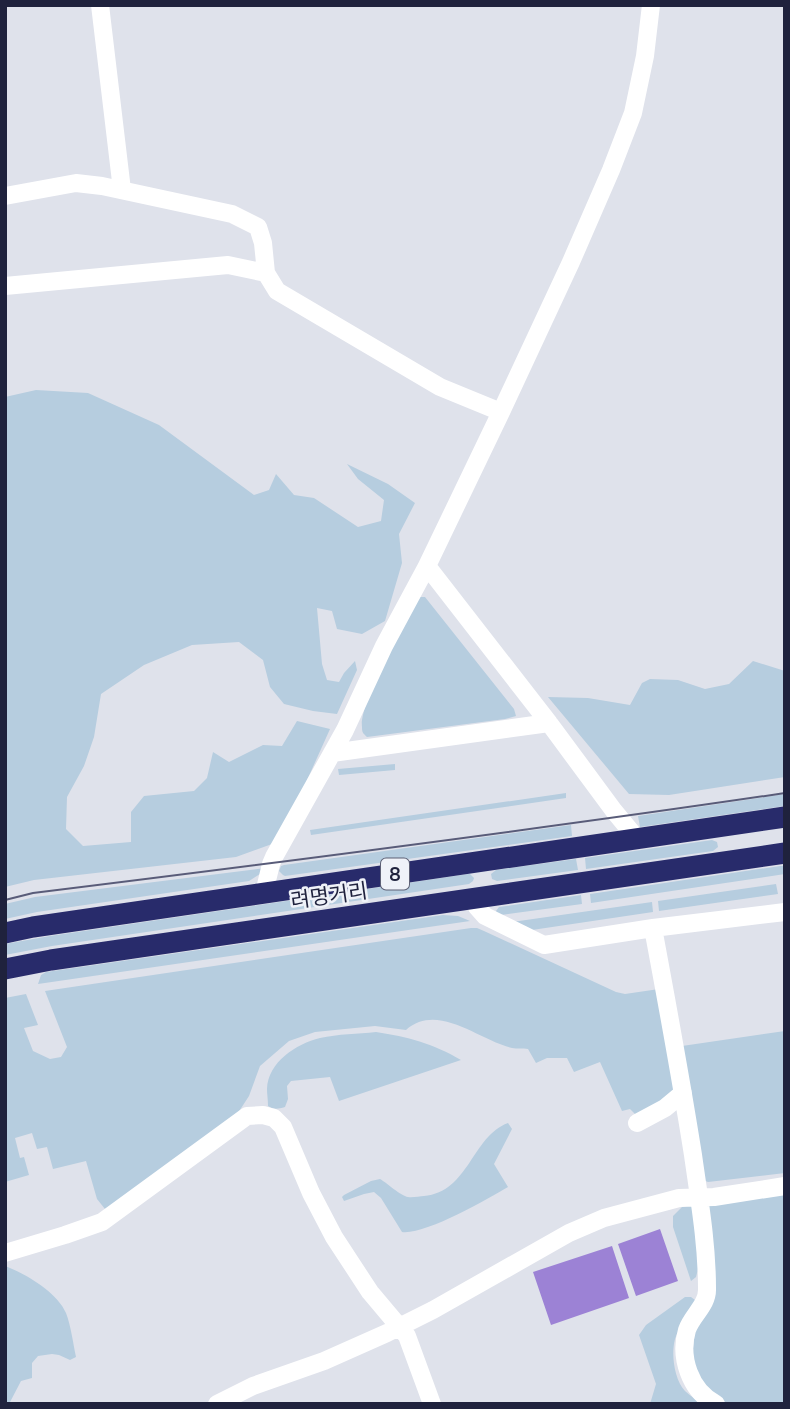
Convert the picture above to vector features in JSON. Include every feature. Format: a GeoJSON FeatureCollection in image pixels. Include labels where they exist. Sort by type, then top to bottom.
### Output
{"type":"FeatureCollection","features":[{"type":"Feature","properties":{"kind":"highway","name":"려명거리"},"geometry":{"type":"LineString","coordinates":[[5,933],[785,817]]}},
{"type":"Feature","properties":{"kind":"highway","name":"려명거리"},"geometry":{"type":"LineString","coordinates":[[5,969],[51,960],[785,853]]}},
{"type":"Feature","properties":{"kind":"street"},"geometry":{"type":"LineString","coordinates":[[100,5],[122,190]]}},
{"type":"Feature","properties":{"kind":"street"},"geometry":{"type":"LineString","coordinates":[[264,893],[274,857],[332,753],[427,566],[571,262],[633,113],[645,56],[651,5]]}},
{"type":"Feature","properties":{"kind":"street"},"geometry":{"type":"LineString","coordinates":[[5,196],[76,183],[232,214],[258,228],[263,243],[266,273],[277,291],[440,387],[502,412]]}},
{"type":"Feature","properties":{"kind":"street"},"geometry":{"type":"LineString","coordinates":[[5,286],[228,265],[266,273]]}},
{"type":"Feature","properties":{"kind":"street"},"geometry":{"type":"LineString","coordinates":[[427,566],[638,840]]}},
{"type":"Feature","properties":{"kind":"street"},"geometry":{"type":"LineString","coordinates":[[332,753],[550,723]]}},
{"type":"Feature","properties":{"kind":"street"},"geometry":{"type":"LineString","coordinates":[[473,898],[485,916],[544,945],[785,912]]}},
{"type":"Feature","properties":{"kind":"street"},"geometry":{"type":"LineString","coordinates":[[653,928],[699,1197],[708,1290],[706,1301],[688,1328],[684,1356],[697,1389],[716,1404]]}},
{"type":"Feature","properties":{"kind":"street"},"geometry":{"type":"LineString","coordinates":[[637,1124],[665,1108],[683,1093]]}},
{"type":"Feature","properties":{"kind":"street"},"geometry":{"type":"LineString","coordinates":[[5,1253],[102,1222],[247,1116],[263,1115],[274,1118],[283,1127],[311,1193],[334,1237],[370,1292],[407,1336],[432,1404]]}},
{"type":"Feature","properties":{"kind":"street"},"geometry":{"type":"LineString","coordinates":[[218,1404],[253,1386],[324,1361],[400,1326],[569,1233],[604,1218],[662,1201],[714,1197],[785,1186]]}},
{"type":"Feature","properties":{"kind":"shaded area"},"geometry":{"type":"Polygon","coordinates":[[[36,390],[88,393],[159,425],[254,495],[269,490],[276,474],[294,495],[314,498],[358,527],[381,521],[384,500],[358,479],[347,464],[388,484],[415,503],[399,534],[402,563],[385,621],[362,634],[337,629],[332,611],[317,608],[322,664],[327,680],[339,682],[355,661],[357,670],[337,714],[284,704],[270,687],[263,660],[239,642],[192,645],[144,665],[101,694],[94,737],[84,766],[67,797],[66,829],[83,846],[131,842],[131,812],[144,796],[194,791],[207,778],[213,752],[229,762],[263,745],[282,746],[297,721],[330,729],[290,818],[272,844],[236,857],[34,880],[5,887],[5,397],[36,390]]]}},
{"type":"Feature","properties":{"kind":"shaded area"},"geometry":{"type":"Polygon","coordinates":[[[420,597],[425,597],[514,709],[516,716],[367,737],[364,734],[363,716],[375,681],[394,641],[420,597]]]}},
{"type":"Feature","properties":{"kind":"shaded area"},"geometry":{"type":"Polygon","coordinates":[[[753,661],[785,671],[785,777],[669,795],[629,794],[548,697],[588,698],[630,705],[642,683],[650,679],[678,680],[705,689],[729,684],[753,661]]]}},
{"type":"Feature","properties":{"kind":"shaded area"},"geometry":{"type":"Polygon","coordinates":[[[395,764],[395,770],[339,775],[338,769],[395,764]]]}},
{"type":"Feature","properties":{"kind":"shaded area"},"geometry":{"type":"Polygon","coordinates":[[[566,793],[566,798],[311,835],[310,830],[566,793]]]}},
{"type":"Feature","properties":{"kind":"shaded area"},"geometry":{"type":"Polygon","coordinates":[[[785,794],[785,806],[640,827],[638,816],[785,794]]]}},
{"type":"Feature","properties":{"kind":"shaded area"},"geometry":{"type":"Polygon","coordinates":[[[571,825],[572,836],[285,876],[279,871],[284,865],[571,825]]]}},
{"type":"Feature","properties":{"kind":"shaded area"},"geometry":{"type":"Polygon","coordinates":[[[712,840],[717,842],[718,847],[713,851],[586,869],[585,858],[712,840]]]}},
{"type":"Feature","properties":{"kind":"shaded area"},"geometry":{"type":"Polygon","coordinates":[[[576,859],[578,870],[497,881],[492,879],[491,874],[496,870],[576,859]]]}},
{"type":"Feature","properties":{"kind":"shaded area"},"geometry":{"type":"Polygon","coordinates":[[[785,866],[785,874],[591,903],[590,894],[785,866]]]}},
{"type":"Feature","properties":{"kind":"shaded area"},"geometry":{"type":"Polygon","coordinates":[[[265,868],[249,881],[5,919],[5,904],[35,897],[265,868]]]}},
{"type":"Feature","properties":{"kind":"shaded area"},"geometry":{"type":"Polygon","coordinates":[[[470,874],[474,878],[469,884],[5,955],[5,944],[50,936],[470,874]]]}},
{"type":"Feature","properties":{"kind":"shaded area"},"geometry":{"type":"Polygon","coordinates":[[[776,884],[778,894],[659,911],[658,901],[776,884]]]}},
{"type":"Feature","properties":{"kind":"shaded area"},"geometry":{"type":"Polygon","coordinates":[[[581,895],[582,904],[501,915],[496,911],[499,907],[581,895]]]}},
{"type":"Feature","properties":{"kind":"shaded area"},"geometry":{"type":"Polygon","coordinates":[[[652,902],[653,912],[532,930],[512,922],[652,902]]]}},
{"type":"Feature","properties":{"kind":"shaded area"},"geometry":{"type":"Polygon","coordinates":[[[443,915],[458,916],[470,921],[38,984],[41,975],[46,972],[443,915]]]}},
{"type":"Feature","properties":{"kind":"shaded area"},"geometry":{"type":"Polygon","coordinates":[[[471,928],[484,931],[616,992],[625,994],[659,989],[677,1089],[638,1117],[630,1109],[622,1111],[600,1062],[574,1072],[567,1058],[547,1058],[536,1063],[528,1049],[499,1044],[445,1021],[418,1022],[406,1030],[375,1026],[315,1032],[289,1041],[260,1066],[249,1096],[234,1119],[111,1207],[105,1209],[97,1199],[86,1161],[53,1169],[47,1147],[37,1149],[32,1133],[15,1138],[20,1158],[24,1157],[29,1175],[5,1182],[5,998],[26,994],[38,1025],[24,1028],[33,1051],[50,1059],[61,1057],[67,1047],[45,991],[471,928]]]}},
{"type":"Feature","properties":{"kind":"shaded area"},"geometry":{"type":"Polygon","coordinates":[[[785,1031],[785,1173],[708,1182],[703,1180],[682,1046],[785,1031]]]}},
{"type":"Feature","properties":{"kind":"shaded area"},"geometry":{"type":"Polygon","coordinates":[[[376,1032],[420,1042],[461,1060],[339,1101],[330,1077],[291,1081],[287,1086],[288,1099],[285,1107],[276,1109],[268,1106],[267,1089],[272,1070],[293,1050],[320,1038],[376,1032]]]}},
{"type":"Feature","properties":{"kind":"shaded area"},"geometry":{"type":"Polygon","coordinates":[[[508,1123],[512,1129],[494,1164],[508,1187],[440,1223],[402,1232],[381,1198],[374,1192],[344,1201],[342,1197],[380,1179],[408,1197],[439,1192],[461,1175],[486,1139],[508,1123]]]}},
{"type":"Feature","properties":{"kind":"shaded area"},"geometry":{"type":"Polygon","coordinates":[[[785,1191],[785,1404],[726,1404],[704,1387],[692,1358],[695,1330],[708,1310],[704,1203],[785,1191]]]}},
{"type":"Feature","properties":{"kind":"shaded area"},"geometry":{"type":"Polygon","coordinates":[[[695,1204],[699,1265],[696,1277],[691,1281],[673,1227],[673,1216],[682,1207],[695,1204]]]}},
{"type":"Feature","properties":{"kind":"shaded area"},"geometry":{"type":"Polygon","coordinates":[[[660,1229],[678,1281],[636,1296],[618,1244],[660,1229]]]}},
{"type":"Feature","properties":{"kind":"shaded area"},"geometry":{"type":"Polygon","coordinates":[[[612,1246],[629,1298],[551,1325],[533,1272],[612,1246]]]}},
{"type":"Feature","properties":{"kind":"shaded area"},"geometry":{"type":"Polygon","coordinates":[[[5,1266],[40,1285],[62,1305],[76,1357],[70,1360],[52,1354],[38,1356],[32,1363],[32,1378],[21,1381],[9,1404],[5,1404],[5,1266]]]}},
{"type":"Feature","properties":{"kind":"shaded area"},"geometry":{"type":"Polygon","coordinates":[[[685,1297],[695,1300],[696,1306],[675,1339],[674,1366],[681,1386],[703,1404],[650,1404],[656,1384],[639,1335],[646,1325],[685,1297]]]}},
{"type":"Feature","properties":{"kind":"tram line"},"geometry":{"type":"LineString","coordinates":[[5,900],[33,893],[785,793]]}}]}
